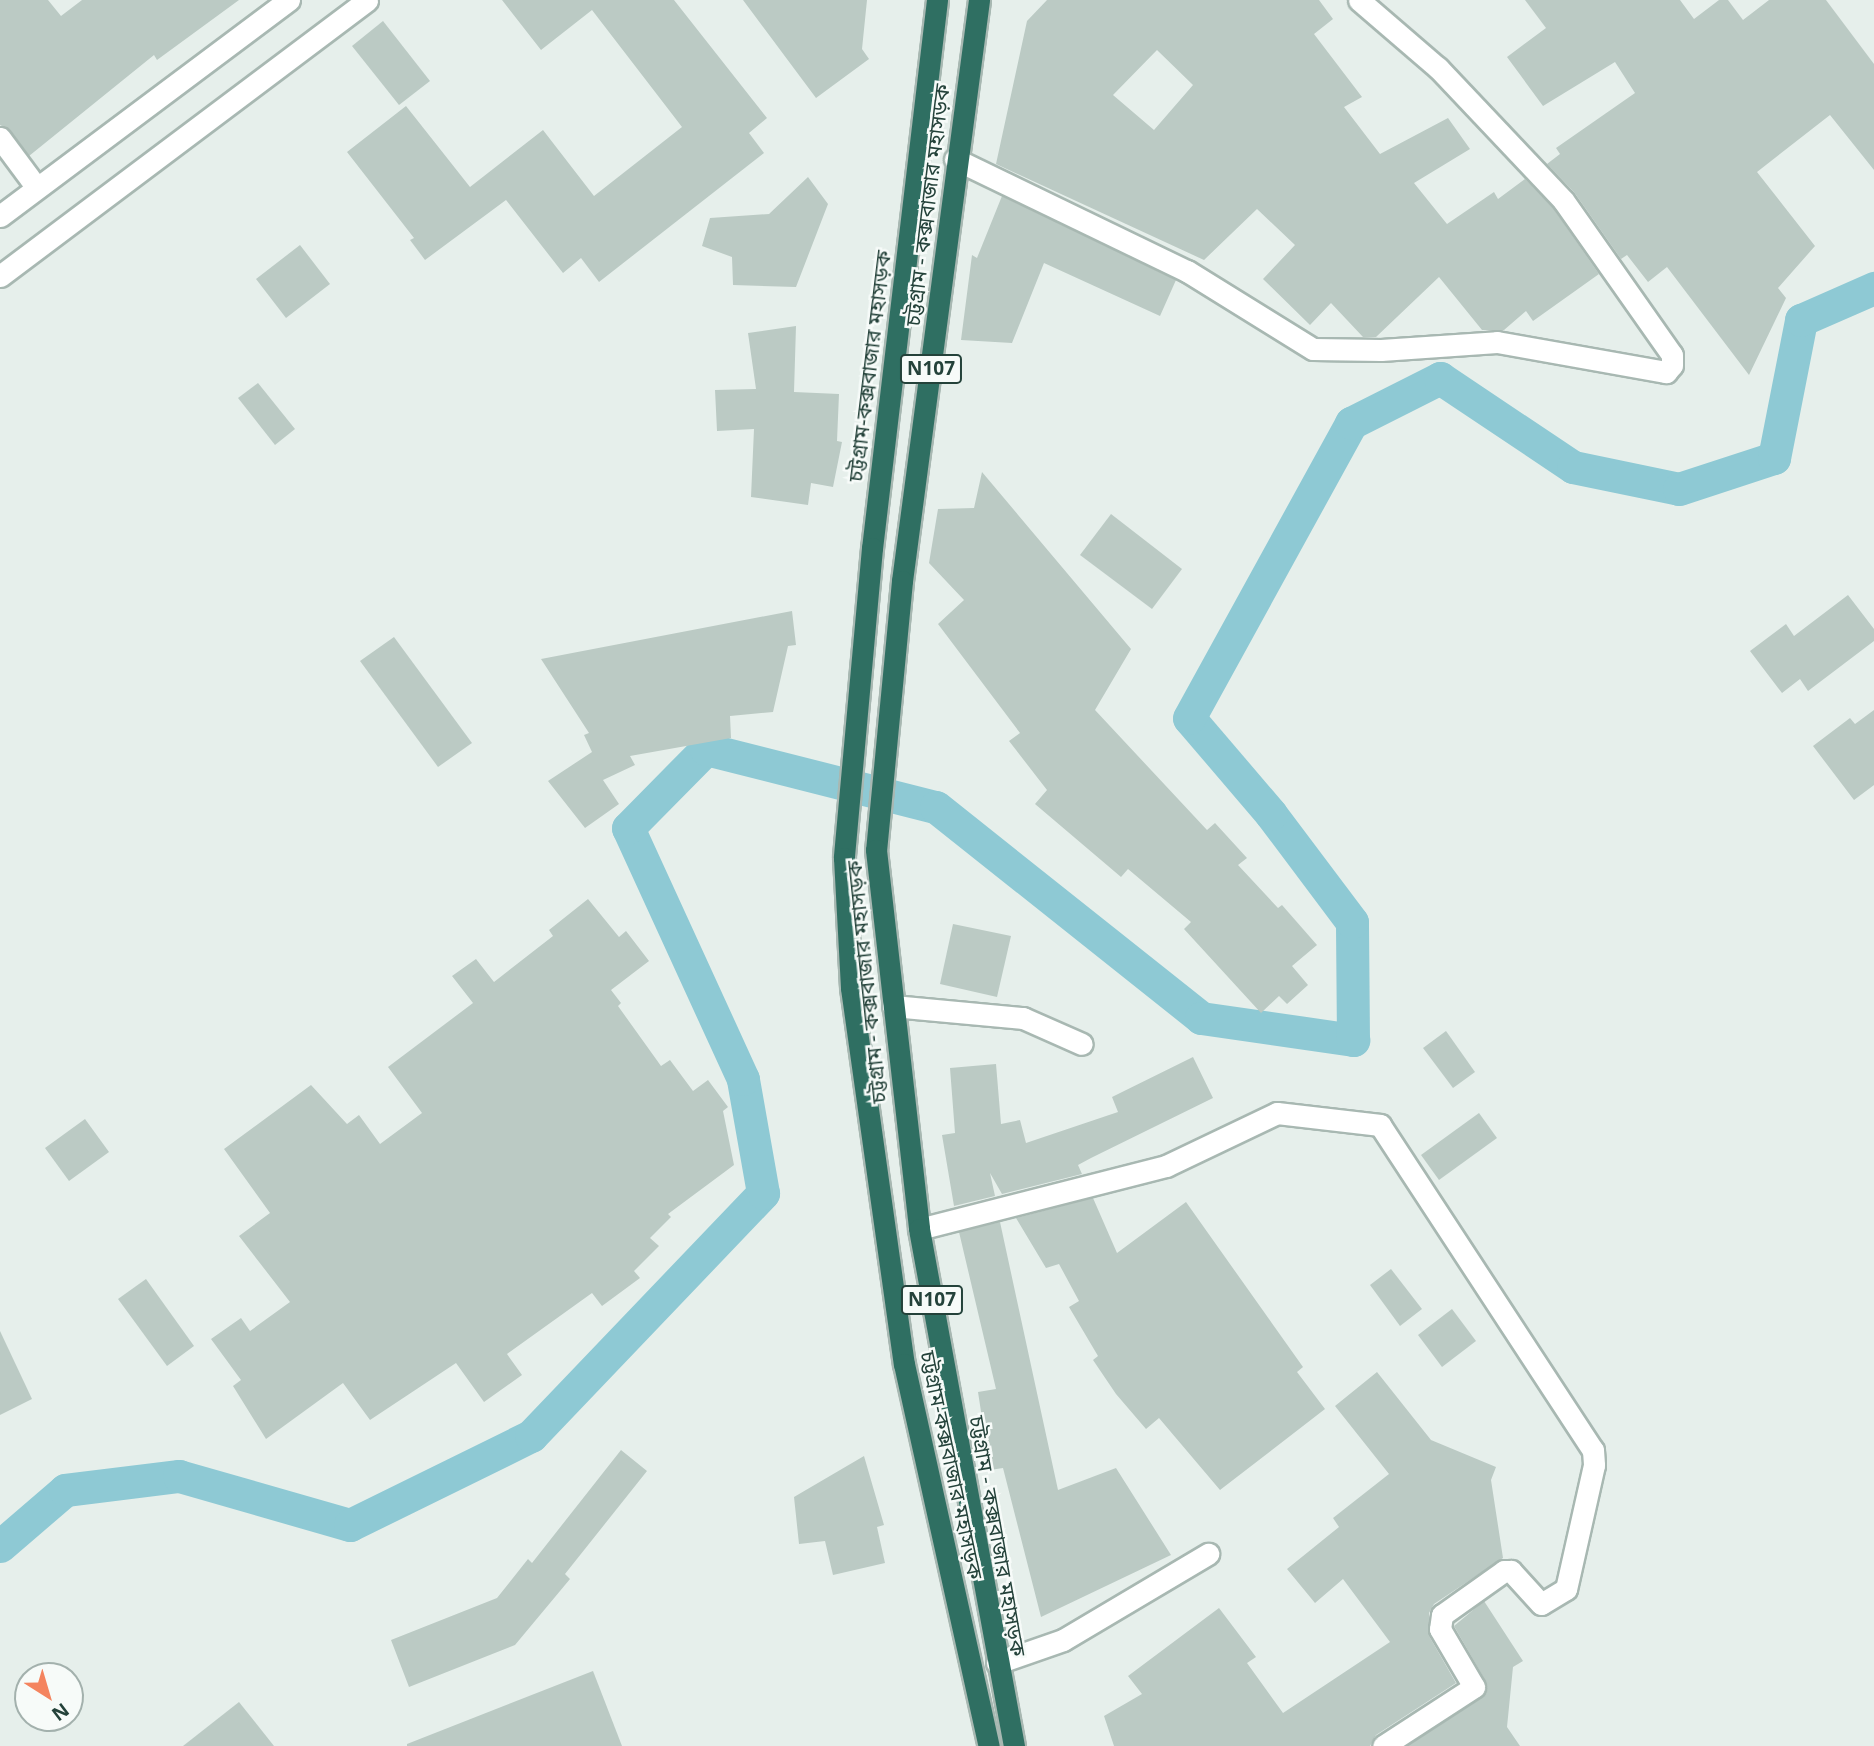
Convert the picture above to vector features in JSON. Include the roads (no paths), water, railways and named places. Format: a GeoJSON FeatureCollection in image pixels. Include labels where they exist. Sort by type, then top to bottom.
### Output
{"type":"FeatureCollection","features":[{"type":"Feature","properties":{"kind":"highway","name":"চট্টগ্রাম-কক্সবাজার মহাসড়ক"},"geometry":{"type":"LineString","coordinates":[[937,0],[853,738],[844,858],[851,988],[904,1364],[989,1746]]}},
{"type":"Feature","properties":{"kind":"highway","name":"চট্টগ্রাম - কক্সবাজার মহাসড়ক"},"geometry":{"type":"LineString","coordinates":[[979,0],[955,159],[902,580],[876,850],[919,1228],[1014,1746]]}},
{"type":"Feature","properties":{"kind":"street"},"geometry":{"type":"LineString","coordinates":[[0,216],[289,0]]}},
{"type":"Feature","properties":{"kind":"street"},"geometry":{"type":"LineString","coordinates":[[0,276],[367,0]]}},
{"type":"Feature","properties":{"kind":"street"},"geometry":{"type":"LineString","coordinates":[[955,159],[1187,271],[1313,349],[1381,350],[1497,342],[1666,372],[1672,365],[1672,355],[1563,200],[1438,68],[1359,0]]}},
{"type":"Feature","properties":{"kind":"street"},"geometry":{"type":"LineString","coordinates":[[0,138],[37,188]]}},
{"type":"Feature","properties":{"kind":"street"},"geometry":{"type":"LineString","coordinates":[[893,1006],[1023,1018],[1082,1044]]}},
{"type":"Feature","properties":{"kind":"street"},"geometry":{"type":"LineString","coordinates":[[919,1228],[1166,1166],[1277,1113],[1380,1125],[1593,1450],[1594,1465],[1566,1589],[1541,1604],[1511,1571],[1504,1571],[1442,1615],[1440,1629],[1474,1687],[1383,1746]]}},
{"type":"Feature","properties":{"kind":"street"},"geometry":{"type":"LineString","coordinates":[[997,1663],[1063,1640],[1208,1554]]}},
{"type":"Feature","properties":{"kind":"waterway"},"geometry":{"type":"LineString","coordinates":[[0,1546],[65,1490],[179,1476],[350,1525],[531,1436],[763,1193],[743,1079],[628,828],[706,749],[936,807],[1201,1018],[1353,1040],[1352,922],[1271,814],[1189,718],[1351,423],[1440,378],[1573,467],[1679,489],[1774,458],[1801,320],[1874,288]]}}]}
